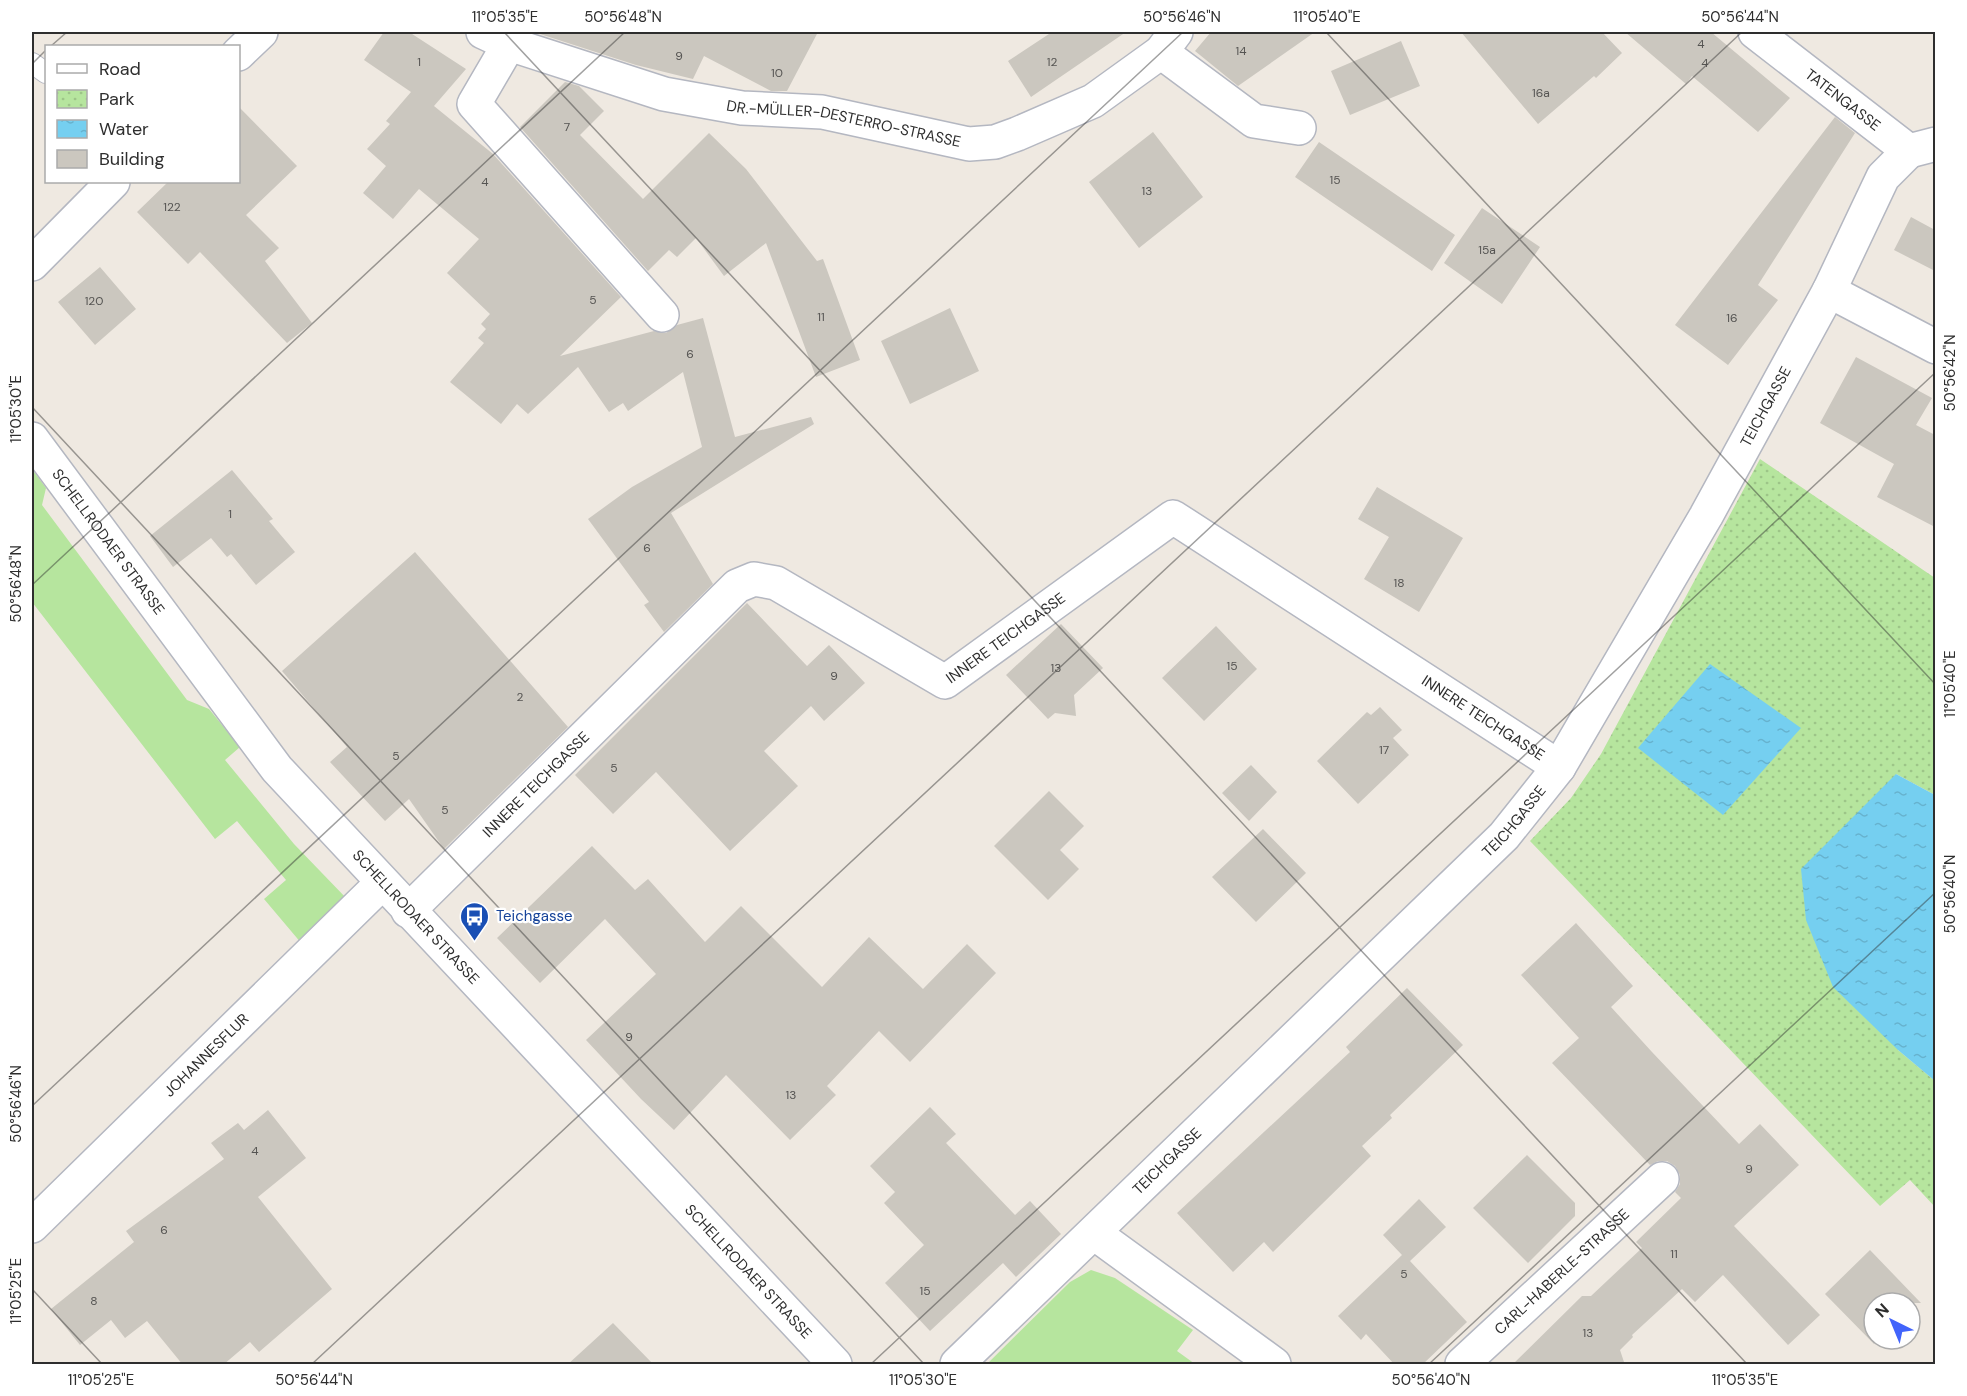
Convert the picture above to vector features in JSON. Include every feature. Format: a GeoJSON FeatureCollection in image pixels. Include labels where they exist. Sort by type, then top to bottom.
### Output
{"type":"FeatureCollection","features":[{"type":"Feature","properties":{"kind":"street"},"geometry":{"type":"LineString","coordinates":[[240,52],[261,32]]}},
{"type":"Feature","properties":{"kind":"street","name":"TATENGASSE"},"geometry":{"type":"LineString","coordinates":[[1755,32],[1922,148]]}},
{"type":"Feature","properties":{"kind":"street","name":"DR.-MÜLLER-DESTERRO-STRASSE"},"geometry":{"type":"LineString","coordinates":[[662,315],[474,104],[496,38],[664,94],[742,108],[822,112],[969,144],[995,142],[1066,115],[1123,82],[1168,42],[1254,121],[1299,128]]}},
{"type":"Feature","properties":{"kind":"street","name":"TEICHGASSE"},"geometry":{"type":"LineString","coordinates":[[957,1365],[1504,836],[1559,767],[1706,516],[1829,291],[1883,177],[1922,148]]}},
{"type":"Feature","properties":{"kind":"street"},"geometry":{"type":"LineString","coordinates":[[32,264],[112,183]]}},
{"type":"Feature","properties":{"kind":"street"},"geometry":{"type":"LineString","coordinates":[[1829,291],[1935,347]]}},
{"type":"Feature","properties":{"kind":"street","name":"SCHELLRODAER STRASSE"},"geometry":{"type":"LineString","coordinates":[[32,439],[277,769],[835,1365]]}},
{"type":"Feature","properties":{"kind":"street","name":"INNERE TEICHGASSE"},"geometry":{"type":"LineString","coordinates":[[408,911],[737,586],[754,579],[776,583],[945,682],[1173,517],[1559,767]]}},
{"type":"Feature","properties":{"kind":"street","name":"JOHANNESFLUR"},"geometry":{"type":"LineString","coordinates":[[32,1226],[382,883]]}},
{"type":"Feature","properties":{"kind":"street","name":"CARL-HABERLE-STRASSE"},"geometry":{"type":"LineString","coordinates":[[1462,1365],[1662,1179]]}},
{"type":"Feature","properties":{"kind":"street"},"geometry":{"type":"LineString","coordinates":[[1094,1233],[1274,1365]]}},
{"type":"Feature","properties":{"kind":"lane"},"geometry":{"type":"LineString","coordinates":[[32,63],[45,72]]}},
{"type":"Feature","properties":{"kind":"green space"},"geometry":{"type":"Polygon","coordinates":[[[1760,459],[1935,578],[1935,795],[1896,774],[1898,1050],[1935,1081],[1935,1207],[1910,1180],[1880,1206],[1530,841],[1571,798],[1601,754],[1760,459]]]}},
{"type":"Feature","properties":{"kind":"green space"},"geometry":{"type":"Polygon","coordinates":[[[32,469],[46,488],[42,505],[187,700],[209,709],[240,747],[225,760],[294,844],[348,900],[302,944],[264,899],[286,880],[237,821],[215,839],[32,602],[32,469]]]}},
{"type":"Feature","properties":{"kind":"green space"},"geometry":{"type":"Polygon","coordinates":[[[1091,1270],[1115,1278],[1193,1330],[1177,1351],[1195,1364],[987,1364],[1070,1282],[1091,1270]]]}},
{"type":"Feature","properties":{"kind":"water"},"geometry":{"type":"Polygon","coordinates":[[[1710,664],[1801,728],[1723,815],[1638,748],[1710,664]]]}},
{"type":"Feature","properties":{"kind":"water"},"geometry":{"type":"Polygon","coordinates":[[[1896,774],[1935,795],[1935,1081],[1898,1050],[1833,987],[1806,920],[1801,869],[1896,774]]]}},
{"type":"Feature","properties":{"kind":"building"},"geometry":{"type":"Polygon","coordinates":[[[384,32],[409,32],[466,69],[434,106],[493,154],[621,297],[560,356],[654,331],[666,333],[677,325],[703,318],[735,437],[811,417],[814,424],[671,513],[713,584],[664,632],[644,605],[649,602],[588,519],[632,487],[702,447],[683,372],[628,411],[623,403],[609,412],[578,367],[528,414],[517,404],[501,424],[450,382],[484,343],[478,338],[486,329],[481,324],[490,314],[447,273],[479,239],[419,189],[393,219],[363,193],[386,166],[367,149],[390,124],[386,121],[411,92],[364,60],[384,32]]]}},
{"type":"Feature","properties":{"kind":"building"},"geometry":{"type":"Polygon","coordinates":[[[541,32],[818,32],[787,91],[771,91],[704,56],[693,79],[636,65],[540,34],[541,32]]]}},
{"type":"Feature","properties":{"kind":"building"},"geometry":{"type":"Polygon","coordinates":[[[1052,32],[1126,32],[1031,97],[1008,61],[1052,32]]]}},
{"type":"Feature","properties":{"kind":"building"},"geometry":{"type":"Polygon","coordinates":[[[1211,32],[1315,32],[1238,86],[1195,51],[1211,32]]]}},
{"type":"Feature","properties":{"kind":"building"},"geometry":{"type":"Polygon","coordinates":[[[1461,32],[1602,32],[1622,53],[1596,78],[1594,76],[1538,124],[1461,32]]]}},
{"type":"Feature","properties":{"kind":"building"},"geometry":{"type":"Polygon","coordinates":[[[1625,32],[1711,32],[1790,98],[1758,132],[1692,76],[1686,84],[1625,32]]]}},
{"type":"Feature","properties":{"kind":"building"},"geometry":{"type":"Polygon","coordinates":[[[1401,41],[1420,86],[1350,115],[1331,71],[1401,41]]]}},
{"type":"Feature","properties":{"kind":"building"},"geometry":{"type":"Polygon","coordinates":[[[565,82],[579,86],[604,111],[580,135],[643,199],[709,133],[746,169],[817,261],[823,259],[860,360],[816,377],[766,243],[724,276],[696,238],[677,257],[669,250],[648,271],[520,127],[565,82]]]}},
{"type":"Feature","properties":{"kind":"building"},"geometry":{"type":"Polygon","coordinates":[[[240,108],[297,166],[246,215],[279,248],[265,261],[312,323],[287,343],[200,252],[188,264],[137,212],[167,183],[240,183],[240,108]]]}},
{"type":"Feature","properties":{"kind":"building"},"geometry":{"type":"Polygon","coordinates":[[[1835,117],[1855,133],[1758,285],[1778,300],[1728,365],[1675,325],[1835,117]]]}},
{"type":"Feature","properties":{"kind":"building"},"geometry":{"type":"Polygon","coordinates":[[[1153,132],[1203,197],[1139,248],[1089,182],[1153,132]]]}},
{"type":"Feature","properties":{"kind":"building"},"geometry":{"type":"Polygon","coordinates":[[[1319,142],[1455,235],[1432,271],[1295,177],[1319,142]]]}},
{"type":"Feature","properties":{"kind":"building"},"geometry":{"type":"Polygon","coordinates":[[[1482,208],[1540,247],[1502,304],[1444,263],[1482,208]]]}},
{"type":"Feature","properties":{"kind":"building"},"geometry":{"type":"Polygon","coordinates":[[[1911,217],[1935,230],[1935,271],[1894,250],[1911,217]]]}},
{"type":"Feature","properties":{"kind":"building"},"geometry":{"type":"Polygon","coordinates":[[[100,267],[136,309],[95,345],[58,302],[100,267]]]}},
{"type":"Feature","properties":{"kind":"building"},"geometry":{"type":"Polygon","coordinates":[[[950,308],[979,371],[910,404],[881,341],[950,308]]]}},
{"type":"Feature","properties":{"kind":"building"},"geometry":{"type":"Polygon","coordinates":[[[1856,357],[1932,398],[1916,425],[1935,435],[1935,527],[1877,497],[1894,464],[1820,423],[1856,357]]]}},
{"type":"Feature","properties":{"kind":"building"},"geometry":{"type":"Polygon","coordinates":[[[232,470],[273,519],[269,521],[295,552],[256,585],[231,554],[227,557],[211,538],[173,567],[150,536],[232,470]]]}},
{"type":"Feature","properties":{"kind":"building"},"geometry":{"type":"Polygon","coordinates":[[[1377,487],[1463,538],[1419,612],[1364,579],[1389,537],[1358,519],[1377,487]]]}},
{"type":"Feature","properties":{"kind":"building"},"geometry":{"type":"Polygon","coordinates":[[[415,552],[568,727],[444,849],[409,799],[385,821],[330,762],[347,747],[282,671],[415,552]]]}},
{"type":"Feature","properties":{"kind":"building"},"geometry":{"type":"Polygon","coordinates":[[[747,603],[807,666],[829,645],[865,683],[824,721],[811,706],[764,751],[798,786],[730,851],[656,772],[613,814],[575,775],[747,603]]]}},
{"type":"Feature","properties":{"kind":"building"},"geometry":{"type":"Polygon","coordinates":[[[1061,624],[1103,668],[1074,695],[1076,716],[1055,713],[1048,719],[1006,675],[1061,624]]]}},
{"type":"Feature","properties":{"kind":"building"},"geometry":{"type":"Polygon","coordinates":[[[1216,626],[1257,669],[1204,721],[1162,678],[1216,626]]]}},
{"type":"Feature","properties":{"kind":"building"},"geometry":{"type":"Polygon","coordinates":[[[1380,707],[1402,730],[1393,738],[1409,755],[1358,804],[1317,761],[1367,712],[1371,715],[1380,707]]]}},
{"type":"Feature","properties":{"kind":"building"},"geometry":{"type":"Polygon","coordinates":[[[1251,765],[1277,792],[1249,821],[1222,793],[1251,765]]]}},
{"type":"Feature","properties":{"kind":"building"},"geometry":{"type":"Polygon","coordinates":[[[1049,791],[1084,826],[1060,850],[1079,869],[1048,900],[994,846],[1049,791]]]}},
{"type":"Feature","properties":{"kind":"building"},"geometry":{"type":"Polygon","coordinates":[[[1263,829],[1306,873],[1256,922],[1212,877],[1263,829]]]}},
{"type":"Feature","properties":{"kind":"building"},"geometry":{"type":"Polygon","coordinates":[[[592,846],[635,890],[648,879],[705,942],[741,906],[822,987],[869,937],[923,989],[967,944],[996,973],[910,1062],[879,1031],[827,1086],[836,1095],[790,1140],[726,1075],[674,1130],[641,1099],[586,1040],[656,974],[605,919],[540,983],[497,938],[592,846]]]}},
{"type":"Feature","properties":{"kind":"building"},"geometry":{"type":"Polygon","coordinates":[[[1576,923],[1633,986],[1611,1007],[1652,1052],[1739,1144],[1760,1124],[1799,1165],[1734,1226],[1820,1315],[1788,1345],[1723,1275],[1695,1302],[1682,1289],[1632,1335],[1633,1337],[1620,1350],[1625,1365],[1512,1365],[1582,1296],[1591,1296],[1642,1248],[1636,1242],[1681,1198],[1675,1192],[1680,1184],[1680,1175],[1675,1166],[1667,1161],[1658,1161],[1650,1165],[1552,1063],[1579,1038],[1521,975],[1576,923]]]}},
{"type":"Feature","properties":{"kind":"building"},"geometry":{"type":"Polygon","coordinates":[[[1407,988],[1463,1045],[1390,1115],[1392,1118],[1362,1146],[1371,1156],[1273,1252],[1264,1242],[1233,1272],[1177,1213],[1350,1052],[1346,1047],[1407,988]]]}},
{"type":"Feature","properties":{"kind":"building"},"geometry":{"type":"Polygon","coordinates":[[[930,1107],[956,1134],[946,1143],[1015,1215],[1030,1201],[1061,1234],[1016,1277],[1003,1263],[930,1331],[885,1283],[924,1245],[884,1203],[895,1192],[870,1166],[930,1107]]]}},
{"type":"Feature","properties":{"kind":"building"},"geometry":{"type":"Polygon","coordinates":[[[268,1110],[306,1158],[258,1197],[332,1289],[259,1352],[250,1342],[223,1365],[183,1365],[147,1321],[125,1338],[111,1320],[80,1345],[51,1309],[134,1242],[126,1231],[224,1159],[211,1143],[238,1123],[244,1130],[268,1110]]]}},
{"type":"Feature","properties":{"kind":"building"},"geometry":{"type":"Polygon","coordinates":[[[1527,1155],[1575,1203],[1575,1216],[1528,1263],[1473,1208],[1527,1155]]]}},
{"type":"Feature","properties":{"kind":"building"},"geometry":{"type":"Polygon","coordinates":[[[1419,1199],[1446,1227],[1410,1261],[1467,1322],[1422,1365],[1395,1365],[1366,1334],[1361,1340],[1338,1316],[1402,1255],[1383,1235],[1419,1199]]]}},
{"type":"Feature","properties":{"kind":"building"},"geometry":{"type":"Polygon","coordinates":[[[1870,1250],[1909,1291],[1862,1291],[1862,1332],[1825,1294],[1870,1250]]]}},
{"type":"Feature","properties":{"kind":"building"},"geometry":{"type":"Polygon","coordinates":[[[613,1323],[654,1365],[567,1365],[613,1323]]]}},
{"type":"Feature","properties":{"kind":"place","name":"Teichgasse"},"geometry":{"type":"Point","coordinates":[475,942]}}]}
